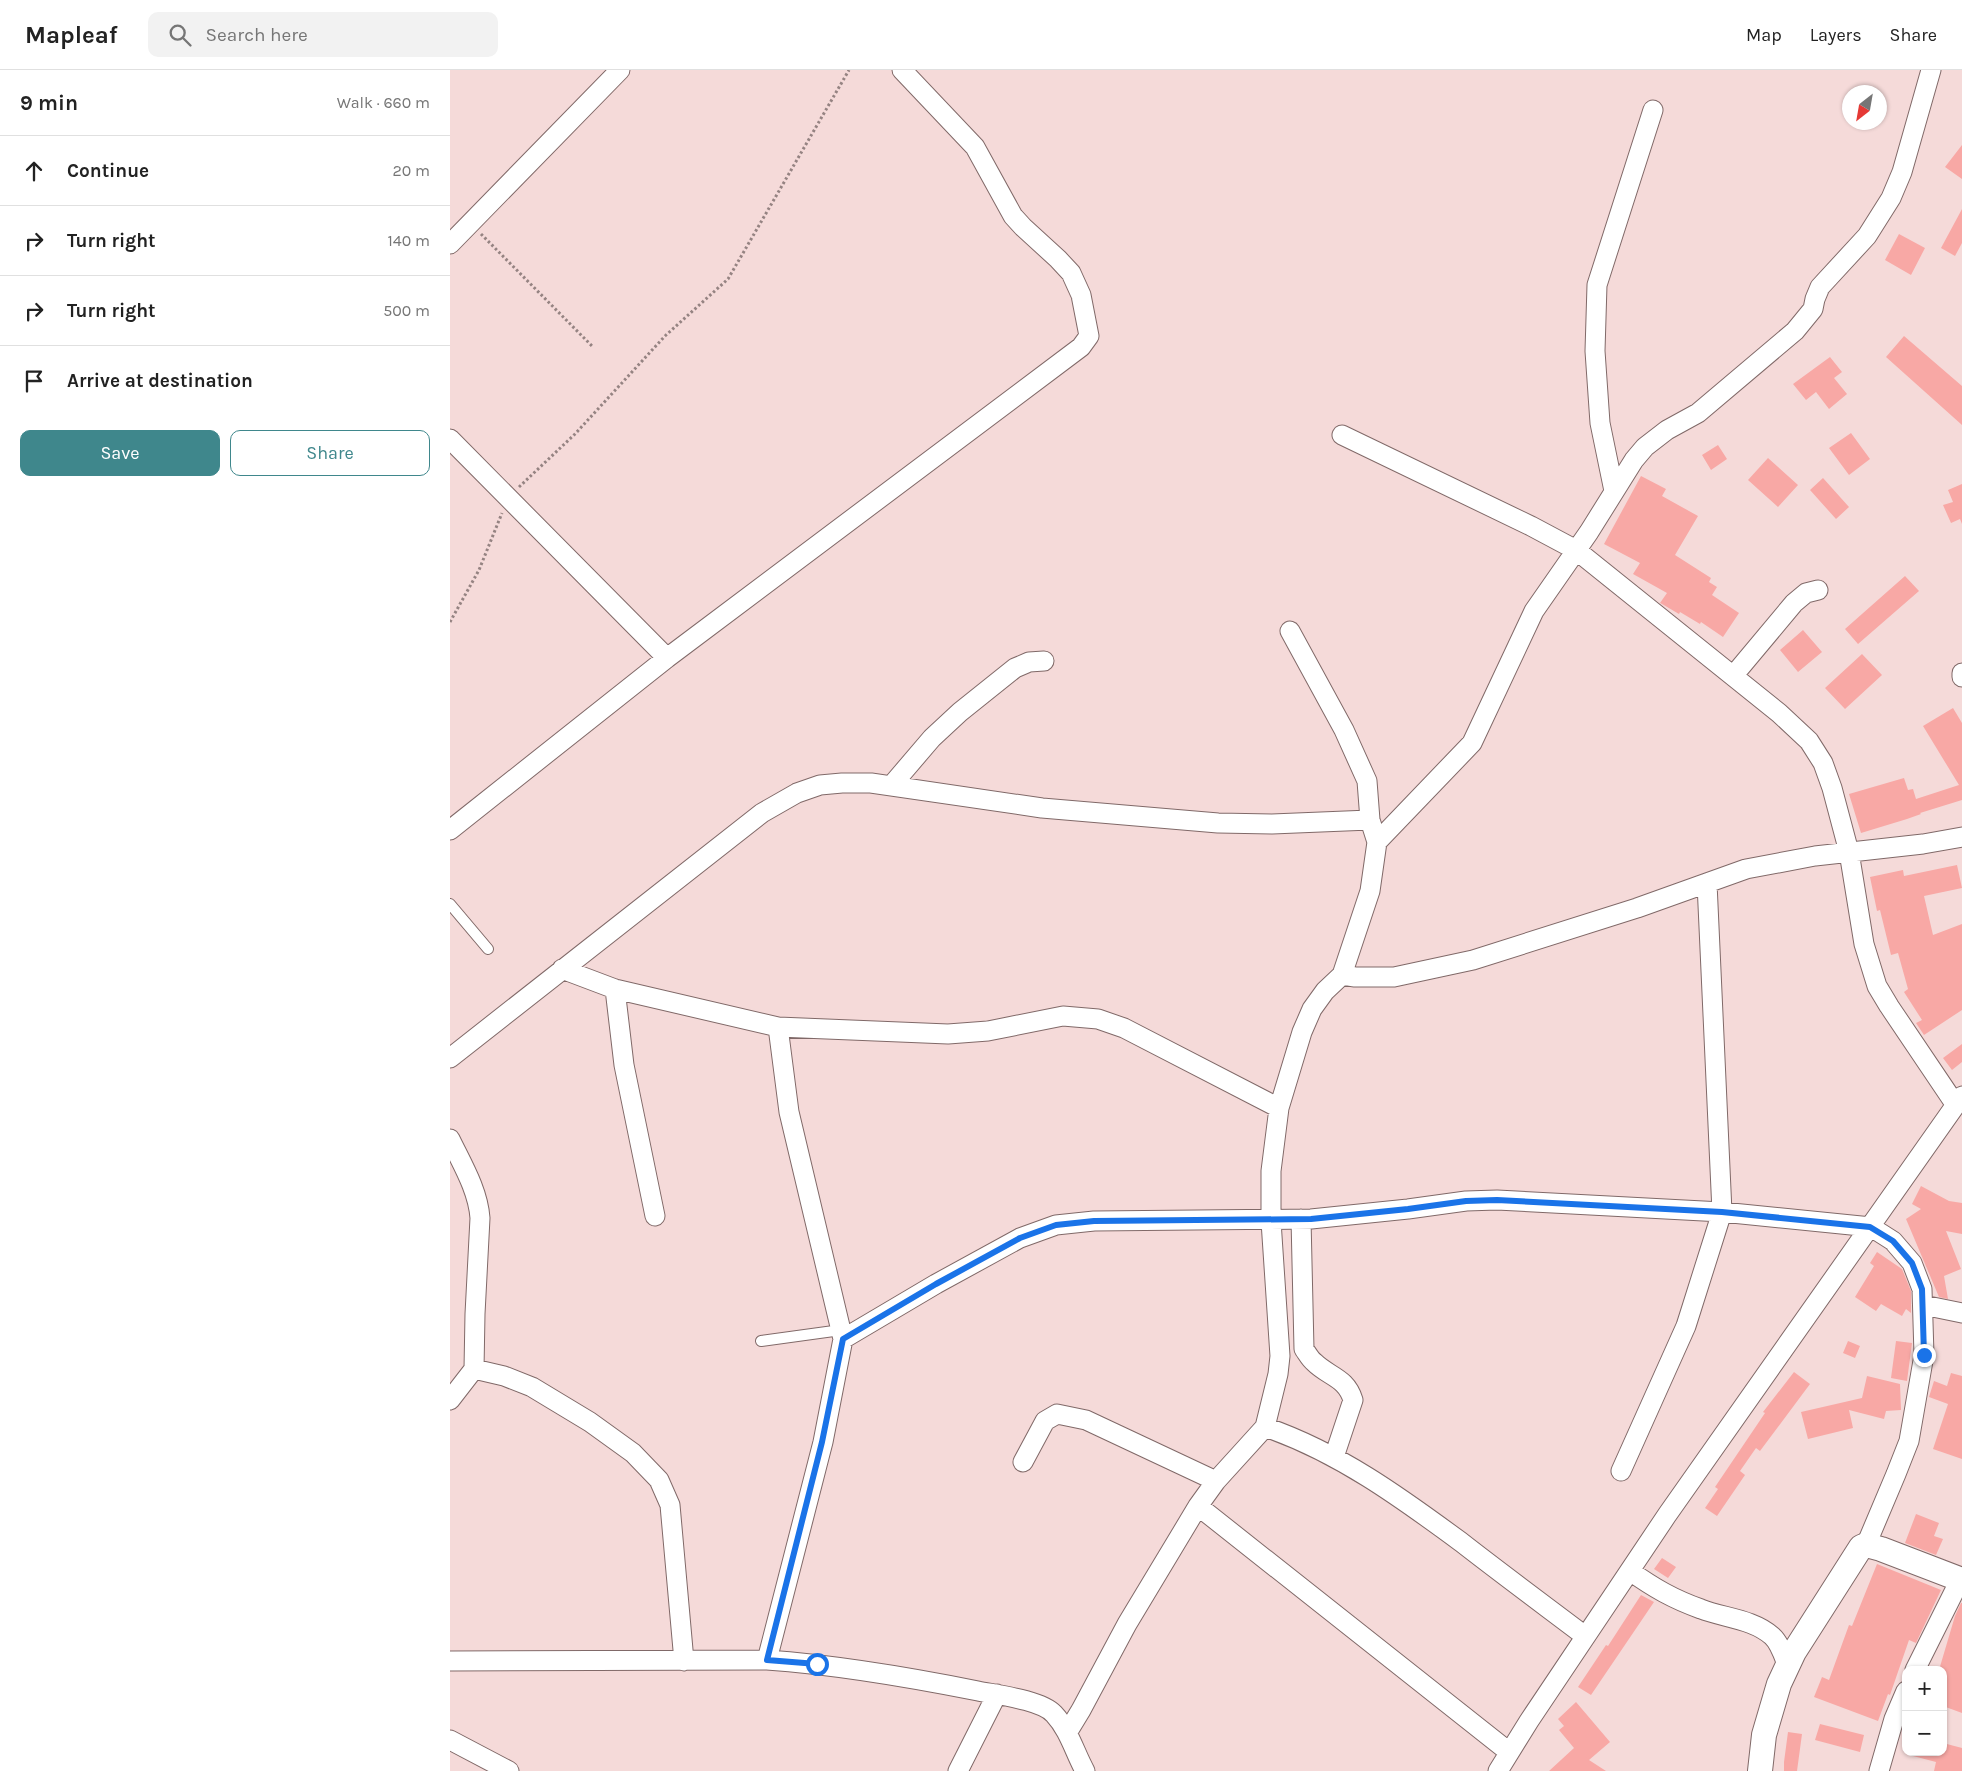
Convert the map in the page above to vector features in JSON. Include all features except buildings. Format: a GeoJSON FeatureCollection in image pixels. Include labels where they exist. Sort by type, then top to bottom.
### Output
{"type":"FeatureCollection","features":[{"type":"Feature","properties":{"kind":"street"},"geometry":{"type":"LineString","coordinates":[[450,244],[620,70]]}},
{"type":"Feature","properties":{"kind":"street"},"geometry":{"type":"LineString","coordinates":[[451,827],[667,658],[1081,347],[1089,336],[1081,295],[1071,274],[1013,216],[975,147],[902,70]]}},
{"type":"Feature","properties":{"kind":"street"},"geometry":{"type":"LineString","coordinates":[[1377,842],[1472,743],[1534,611],[1634,460],[1645,447],[1667,430],[1698,413],[1795,331],[1809,316],[1820,288],[1866,236],[1891,198],[1902,172],[1931,70]]}},
{"type":"Feature","properties":{"kind":"street"},"geometry":{"type":"LineString","coordinates":[[1614,491],[1600,422],[1595,351],[1597,285],[1652,110]]}},
{"type":"Feature","properties":{"kind":"street"},"geometry":{"type":"LineString","coordinates":[[1342,435],[1531,526],[1576,550],[1780,713],[1809,741],[1823,763],[1832,788],[1849,852],[1864,944],[1877,986],[1889,1006],[1958,1100],[1667,1515],[1585,1636],[1498,1771]]}},
{"type":"Feature","properties":{"kind":"street"},"geometry":{"type":"LineString","coordinates":[[452,445],[508,498],[667,658]]}},
{"type":"Feature","properties":{"kind":"street"},"geometry":{"type":"LineString","coordinates":[[1733,676],[1794,603],[1806,594],[1818,590]]}},
{"type":"Feature","properties":{"kind":"street"},"geometry":{"type":"LineString","coordinates":[[1067,1733],[1127,1624],[1198,1506],[1216,1481],[1265,1427],[1278,1374],[1280,1356],[1271,1220],[1271,1171],[1279,1108],[1302,1032],[1312,1009],[1325,991],[1342,974],[1370,891],[1377,842],[1370,820],[1367,781],[1344,730],[1290,632]]}},
{"type":"Feature","properties":{"kind":"street"},"geometry":{"type":"LineString","coordinates":[[891,786],[932,738],[960,712],[1015,668],[1029,662],[1044,661]]}},
{"type":"Feature","properties":{"kind":"street"},"geometry":{"type":"LineString","coordinates":[[450,1058],[762,813],[797,793],[820,785],[842,782],[871,783],[1042,808],[1218,823],[1272,824],[1370,820]]}},
{"type":"Feature","properties":{"kind":"street"},"geometry":{"type":"LineString","coordinates":[[1342,974],[1355,977],[1394,977],[1473,960],[1637,908],[1746,869],[1815,856],[1924,844],[1962,837]]}},
{"type":"Feature","properties":{"kind":"street"},"geometry":{"type":"LineString","coordinates":[[1622,1471],[1686,1326],[1722,1212],[1707,883]]}},
{"type":"Feature","properties":{"kind":"street"},"geometry":{"type":"LineString","coordinates":[[562,969],[615,989],[778,1027],[948,1034],[988,1031],[1063,1016],[1098,1019],[1124,1028],[1279,1108]]}},
{"type":"Feature","properties":{"kind":"street"},"geometry":{"type":"LineString","coordinates":[[615,989],[624,1065],[655,1216]]}},
{"type":"Feature","properties":{"kind":"street"},"geometry":{"type":"LineString","coordinates":[[767,1660],[822,1442],[842,1334],[789,1112],[778,1027]]}},
{"type":"Feature","properties":{"kind":"street"},"geometry":{"type":"LineString","coordinates":[[450,1139],[479,1206],[480,1218],[474,1314],[474,1369],[450,1400]]}},
{"type":"Feature","properties":{"kind":"street"},"geometry":{"type":"LineString","coordinates":[[842,1334],[1020,1238],[1056,1225],[1124,1220],[1301,1219],[1408,1209],[1466,1201],[1497,1200],[1722,1212],[1870,1227],[1893,1241],[1912,1263],[1922,1289],[1924,1355],[1909,1441],[1866,1545],[1857,1551],[1794,1652],[1770,1712],[1764,1735],[1760,1771]]}},
{"type":"Feature","properties":{"kind":"street"},"geometry":{"type":"LineString","coordinates":[[1301,1219],[1304,1349],[1314,1362],[1342,1381],[1354,1400],[1334,1457]]}},
{"type":"Feature","properties":{"kind":"street"},"geometry":{"type":"LineString","coordinates":[[1923,1306],[1962,1313]]}},
{"type":"Feature","properties":{"kind":"street"},"geometry":{"type":"LineString","coordinates":[[474,1369],[504,1376],[532,1387],[590,1422],[633,1453],[659,1480],[670,1505],[684,1661]]}},
{"type":"Feature","properties":{"kind":"street"},"geometry":{"type":"LineString","coordinates":[[1024,1462],[1045,1420],[1057,1414],[1086,1420],[1216,1481]]}},
{"type":"Feature","properties":{"kind":"street"},"geometry":{"type":"LineString","coordinates":[[1265,1427],[1290,1435],[1334,1457],[1400,1497],[1585,1636]]}},
{"type":"Feature","properties":{"kind":"street"},"geometry":{"type":"LineString","coordinates":[[1198,1506],[1509,1752]]}},
{"type":"Feature","properties":{"kind":"street"},"geometry":{"type":"LineString","coordinates":[[1866,1545],[1961,1580],[1917,1666]]}},
{"type":"Feature","properties":{"kind":"street"},"geometry":{"type":"LineString","coordinates":[[1630,1571],[1664,1595],[1758,1627],[1773,1637],[1788,1667]]}},
{"type":"Feature","properties":{"kind":"street"},"geometry":{"type":"LineString","coordinates":[[450,1660],[767,1660],[817,1664],[909,1677],[997,1694],[1042,1706],[1054,1713],[1067,1733],[1085,1771]]}},
{"type":"Feature","properties":{"kind":"street"},"geometry":{"type":"LineString","coordinates":[[958,1771],[997,1694]]}},
{"type":"Feature","properties":{"kind":"street"},"geometry":{"type":"LineString","coordinates":[[1879,1771],[1894,1719],[1902,1700]]}},
{"type":"Feature","properties":{"kind":"street"},"geometry":{"type":"LineString","coordinates":[[450,1740],[509,1771]]}},
{"type":"Feature","properties":{"kind":"lane"},"geometry":{"type":"LineString","coordinates":[[450,904],[488,949]]}},
{"type":"Feature","properties":{"kind":"lane"},"geometry":{"type":"LineString","coordinates":[[761,1341],[842,1334]]}},
{"type":"Feature","properties":{"kind":"path"},"geometry":{"type":"LineString","coordinates":[[450,622],[479,570],[508,498],[575,434],[665,336],[728,279],[848,70]]}},
{"type":"Feature","properties":{"kind":"path"},"geometry":{"type":"LineString","coordinates":[[470,223],[592,346]]}},
{"type":"Feature","properties":{"kind":"route"},"geometry":{"type":"LineString","coordinates":[[817,1664],[767,1660],[822,1442],[843,1339],[936,1284],[1020,1238],[1056,1225],[1094,1221],[1311,1219],[1466,1201],[1497,1200],[1722,1212],[1870,1227],[1893,1241],[1912,1263],[1922,1289],[1924,1355]]}}]}
